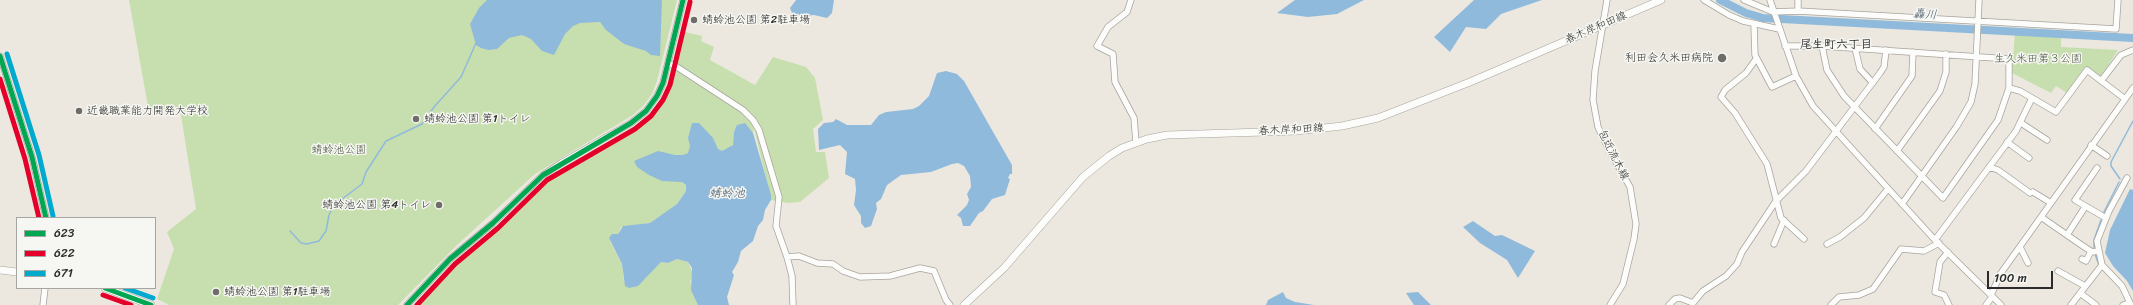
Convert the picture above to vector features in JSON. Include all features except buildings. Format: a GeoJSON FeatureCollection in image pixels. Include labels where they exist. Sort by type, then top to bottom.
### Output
{"type":"FeatureCollection","features":[{"type":"Feature","properties":{"kind":"main road","name":"春木岸和田線"},"geometry":{"type":"LineString","coordinates":[[964,305],[1004,268],[1082,177],[1109,156],[1136,142],[1167,135],[1296,131],[1342,126],[1364,121],[1419,103],[1661,0]]}},
{"type":"Feature","properties":{"kind":"main road"},"geometry":{"type":"LineString","coordinates":[[0,270],[16,272]]}},
{"type":"Feature","properties":{"kind":"main road"},"geometry":{"type":"LineString","coordinates":[[108,289],[151,305]]}},
{"type":"Feature","properties":{"kind":"street"},"geometry":{"type":"LineString","coordinates":[[407,305],[450,259],[493,223],[543,175],[561,162],[641,116],[657,96],[668,64],[683,0]]}},
{"type":"Feature","properties":{"kind":"street"},"geometry":{"type":"LineString","coordinates":[[1131,0],[1125,15],[1108,27],[1097,46],[1113,54],[1115,82],[1134,118],[1136,142]]}},
{"type":"Feature","properties":{"kind":"street","name":"包近流木線"},"geometry":{"type":"LineString","coordinates":[[1607,0],[1595,71],[1593,100],[1598,127],[1630,187],[1636,224],[1634,239],[1623,284],[1614,304]]}},
{"type":"Feature","properties":{"kind":"street"},"geometry":{"type":"LineString","coordinates":[[1704,0],[1729,15],[1754,25],[1779,29]]}},
{"type":"Feature","properties":{"kind":"street"},"geometry":{"type":"LineString","coordinates":[[1744,0],[1774,12],[1798,11],[1978,23],[2116,29],[2118,0]]}},
{"type":"Feature","properties":{"kind":"street"},"geometry":{"type":"LineString","coordinates":[[1770,0],[1796,76],[1813,106],[1902,204],[2001,305]]}},
{"type":"Feature","properties":{"kind":"street"},"geometry":{"type":"LineString","coordinates":[[1798,0],[1798,11]]}},
{"type":"Feature","properties":{"kind":"street"},"geometry":{"type":"LineString","coordinates":[[1902,204],[1958,126],[1971,102],[1976,84],[1979,0]]}},
{"type":"Feature","properties":{"kind":"street"},"geometry":{"type":"LineString","coordinates":[[1754,25],[1753,35],[1756,59],[1772,87],[1796,76]]}},
{"type":"Feature","properties":{"kind":"street"},"geometry":{"type":"LineString","coordinates":[[1785,46],[1822,46],[2009,59],[2009,88],[1998,120],[1943,198],[1855,108],[1834,82],[1827,70],[1822,46]]}},
{"type":"Feature","properties":{"kind":"street"},"geometry":{"type":"LineString","coordinates":[[1855,48],[1860,69],[1873,83]]}},
{"type":"Feature","properties":{"kind":"street"},"geometry":{"type":"LineString","coordinates":[[1669,305],[1675,299],[1680,298],[1693,303],[1703,290],[1726,276],[1737,264],[1742,252],[1776,201],[1802,175],[1837,133],[1873,83],[1884,67],[1886,50]]}},
{"type":"Feature","properties":{"kind":"street"},"geometry":{"type":"LineString","coordinates":[[2101,81],[2121,55],[2133,50]]}},
{"type":"Feature","properties":{"kind":"street"},"geometry":{"type":"LineString","coordinates":[[1875,129],[1912,76],[1913,52]]}},
{"type":"Feature","properties":{"kind":"street"},"geometry":{"type":"LineString","coordinates":[[1897,151],[1940,91],[1946,72],[1946,54]]}},
{"type":"Feature","properties":{"kind":"street"},"geometry":{"type":"LineString","coordinates":[[0,57],[32,157],[46,217]]}},
{"type":"Feature","properties":{"kind":"street"},"geometry":{"type":"LineString","coordinates":[[1756,59],[1746,73],[1725,90],[1721,97],[1735,113],[1767,164],[1776,201],[1782,218],[1804,239]]}},
{"type":"Feature","properties":{"kind":"street"},"geometry":{"type":"LineString","coordinates":[[668,64],[674,65],[743,110],[753,120],[759,130],[779,197],[776,226],[792,276],[794,305]]}},
{"type":"Feature","properties":{"kind":"street"},"geometry":{"type":"LineString","coordinates":[[2009,88],[2032,98],[2056,112],[2087,70],[2125,99]]}},
{"type":"Feature","properties":{"kind":"street"},"geometry":{"type":"LineString","coordinates":[[1986,305],[1992,296],[2001,273],[2133,88]]}},
{"type":"Feature","properties":{"kind":"street"},"geometry":{"type":"LineString","coordinates":[[1834,304],[1838,297],[1866,293],[1873,289],[1901,249],[1924,251],[1937,241],[2021,123],[2032,98]]}},
{"type":"Feature","properties":{"kind":"street"},"geometry":{"type":"LineString","coordinates":[[2021,123],[2046,140]]}},
{"type":"Feature","properties":{"kind":"street"},"geometry":{"type":"LineString","coordinates":[[2008,142],[2029,158]]}},
{"type":"Feature","properties":{"kind":"street"},"geometry":{"type":"LineString","coordinates":[[2091,145],[2108,156]]}},
{"type":"Feature","properties":{"kind":"street"},"geometry":{"type":"LineString","coordinates":[[1989,167],[1998,170],[2031,193],[2051,203]]}},
{"type":"Feature","properties":{"kind":"street"},"geometry":{"type":"LineString","coordinates":[[2097,168],[2075,200],[2106,218]]}},
{"type":"Feature","properties":{"kind":"street"},"geometry":{"type":"LineString","coordinates":[[2123,305],[2130,304],[2122,286],[2102,265],[2097,241],[2106,218],[2127,178]]}},
{"type":"Feature","properties":{"kind":"street"},"geometry":{"type":"LineString","coordinates":[[1827,244],[1840,237],[1864,218],[1888,189]]}},
{"type":"Feature","properties":{"kind":"street"},"geometry":{"type":"LineString","coordinates":[[2067,235],[2086,207]]}},
{"type":"Feature","properties":{"kind":"street"},"geometry":{"type":"LineString","coordinates":[[2041,217],[2091,251],[2098,251]]}},
{"type":"Feature","properties":{"kind":"street"},"geometry":{"type":"LineString","coordinates":[[1774,244],[1780,236],[1784,220]]}},
{"type":"Feature","properties":{"kind":"street"},"geometry":{"type":"LineString","coordinates":[[2020,247],[2028,263]]}},
{"type":"Feature","properties":{"kind":"street"},"geometry":{"type":"LineString","coordinates":[[2082,259],[2086,261],[2091,251]]}},
{"type":"Feature","properties":{"kind":"street"},"geometry":{"type":"LineString","coordinates":[[1948,252],[1940,262],[1935,292],[1944,294],[1949,305]]}},
{"type":"Feature","properties":{"kind":"street"},"geometry":{"type":"LineString","coordinates":[[787,257],[799,256],[817,263],[833,264],[843,271],[860,277],[890,276],[920,268],[934,271],[946,300],[950,305]]}},
{"type":"Feature","properties":{"kind":"street"},"geometry":{"type":"LineString","coordinates":[[2071,305],[2102,265]]}},
{"type":"Feature","properties":{"kind":"street"},"geometry":{"type":"LineString","coordinates":[[2058,271],[2085,286]]}},
{"type":"Feature","properties":{"kind":"street"},"geometry":{"type":"LineString","coordinates":[[43,305],[45,289]]}},
{"type":"Feature","properties":{"kind":"street"},"geometry":{"type":"LineString","coordinates":[[2080,293],[2096,305]]}},
{"type":"Feature","properties":{"kind":"green space","name":"蜻蛉池公園"},"geometry":{"type":"Polygon","coordinates":[[[129,0],[677,0],[657,81],[652,94],[643,106],[633,115],[535,174],[457,245],[398,305],[169,305],[157,299],[174,249],[167,232],[196,209],[180,109],[149,112],[129,0]]]}},
{"type":"Feature","properties":{"kind":"green space"},"geometry":{"type":"Polygon","coordinates":[[[681,31],[702,36],[701,41],[714,47],[710,60],[755,85],[773,57],[806,67],[815,78],[823,120],[813,129],[816,152],[825,152],[829,178],[800,202],[788,203],[771,200],[754,128],[753,133],[734,139],[733,145],[686,185],[686,191],[677,204],[668,211],[650,223],[621,227],[618,234],[610,241],[622,264],[624,282],[645,279],[661,262],[668,263],[677,259],[688,262],[693,274],[690,282],[698,305],[414,305],[445,272],[502,222],[547,178],[637,127],[650,116],[666,89],[681,31]]]}},
{"type":"Feature","properties":{"kind":"green space","name":"生久米田第３公園"},"geometry":{"type":"Polygon","coordinates":[[[2015,32],[2061,35],[2061,47],[2118,50],[2099,80],[2087,68],[2069,94],[2056,86],[2051,93],[2012,73],[2015,32]]]}},
{"type":"Feature","properties":{"kind":"water"},"geometry":{"type":"Polygon","coordinates":[[[487,0],[662,0],[660,56],[651,55],[646,51],[624,44],[606,30],[600,22],[580,23],[573,26],[565,34],[554,55],[542,51],[531,39],[522,35],[509,38],[497,49],[488,50],[481,48],[476,45],[470,24],[479,8],[487,0]]]}},
{"type":"Feature","properties":{"kind":"water"},"geometry":{"type":"Polygon","coordinates":[[[796,0],[834,0],[832,13],[827,18],[814,15],[804,16],[792,13],[790,8],[796,0]]]}},
{"type":"Feature","properties":{"kind":"water"},"geometry":{"type":"Polygon","coordinates":[[[1295,0],[1364,0],[1337,14],[1308,17],[1277,13],[1295,0]]]}},
{"type":"Feature","properties":{"kind":"water"},"geometry":{"type":"Polygon","coordinates":[[[1474,0],[1542,0],[1501,14],[1486,29],[1466,27],[1450,52],[1434,37],[1474,0]]]}},
{"type":"Feature","properties":{"kind":"water"},"geometry":{"type":"Polygon","coordinates":[[[946,71],[957,74],[964,81],[1012,165],[1012,174],[1010,174],[1008,178],[1010,179],[1005,195],[992,199],[983,211],[979,213],[970,226],[963,226],[961,218],[957,215],[967,205],[969,200],[967,194],[971,187],[970,176],[964,166],[958,163],[931,172],[901,175],[887,185],[881,199],[876,203],[877,209],[871,226],[865,228],[861,223],[861,216],[854,205],[856,190],[855,179],[845,174],[847,152],[840,145],[819,150],[818,129],[824,123],[833,122],[836,119],[847,125],[871,125],[879,115],[886,112],[913,109],[919,106],[929,96],[937,73],[946,71]]]}},
{"type":"Feature","properties":{"kind":"water","name":"蜻蛉池"},"geometry":{"type":"Polygon","coordinates":[[[692,123],[699,123],[713,138],[718,149],[722,151],[733,145],[734,132],[737,125],[745,123],[753,133],[771,195],[771,200],[765,210],[763,220],[758,226],[753,241],[741,251],[738,262],[732,272],[734,275],[727,297],[729,305],[698,305],[691,290],[692,268],[688,262],[677,259],[668,263],[661,262],[638,286],[629,288],[625,286],[622,264],[609,238],[612,234],[618,234],[623,226],[650,223],[677,204],[686,191],[686,185],[682,182],[662,181],[649,175],[637,167],[634,161],[658,151],[675,155],[683,155],[688,153],[690,146],[688,138],[692,123]]]}},
{"type":"Feature","properties":{"kind":"water"},"geometry":{"type":"Polygon","coordinates":[[[2130,189],[2133,190],[2133,291],[2127,281],[2113,266],[2105,253],[2110,230],[2130,189]]]}},
{"type":"Feature","properties":{"kind":"water"},"geometry":{"type":"Polygon","coordinates":[[[1473,221],[1495,236],[1502,235],[1535,251],[1518,278],[1507,260],[1480,243],[1463,227],[1473,221]]]}},
{"type":"Feature","properties":{"kind":"water"},"geometry":{"type":"Polygon","coordinates":[[[1283,292],[1286,298],[1295,302],[1314,305],[1266,305],[1268,300],[1283,292]]]}},
{"type":"Feature","properties":{"kind":"water"},"geometry":{"type":"Polygon","coordinates":[[[1418,292],[1431,305],[1414,305],[1406,293],[1418,292]]]}},
{"type":"Feature","properties":{"kind":"waterway","name":"轟川"},"geometry":{"type":"LineString","coordinates":[[1720,0],[1746,13],[1763,18],[2133,38]]}},
{"type":"Feature","properties":{"kind":"waterway"},"geometry":{"type":"LineString","coordinates":[[290,231],[301,243],[307,244],[319,241],[326,231],[329,215],[334,205],[362,184],[366,172],[386,141],[422,124],[434,107],[461,77],[476,43]]}},
{"type":"Feature","properties":{"kind":"waterway"},"geometry":{"type":"LineString","coordinates":[[2120,179],[2111,166],[2111,162],[2133,121]]}},
{"type":"Feature","properties":{"kind":"waterway"},"geometry":{"type":"LineString","coordinates":[[2103,214],[2119,182]]}},
{"type":"Feature","properties":{"kind":"waterway"},"geometry":{"type":"LineString","coordinates":[[2094,251],[2094,240],[2101,220]]}},
{"type":"Feature","properties":{"kind":"waterway"},"geometry":{"type":"LineString","coordinates":[[2095,254],[2099,265]]}},
{"type":"Feature","properties":{"kind":"transit line","name":"623"},"geometry":{"type":"LineString","coordinates":[[407,305],[450,259],[493,223],[543,175],[631,123],[646,111],[657,96],[663,83],[683,0]]}},
{"type":"Feature","properties":{"kind":"transit line","name":"622"},"geometry":{"type":"LineString","coordinates":[[417,305],[455,264],[498,228],[547,180],[635,129],[651,116],[663,100],[670,85],[690,2]]}},
{"type":"Feature","properties":{"kind":"transit line","name":"671"},"geometry":{"type":"LineString","coordinates":[[7,54],[39,155],[53,216]]}},
{"type":"Feature","properties":{"kind":"transit line","name":"623"},"geometry":{"type":"LineString","coordinates":[[0,56],[32,157],[46,217]]}},
{"type":"Feature","properties":{"kind":"transit line","name":"622"},"geometry":{"type":"LineString","coordinates":[[0,79],[25,159],[39,217]]}},
{"type":"Feature","properties":{"kind":"transit line","name":"623"},"geometry":{"type":"LineString","coordinates":[[108,289],[151,305]]}},
{"type":"Feature","properties":{"kind":"transit line","name":"671"},"geometry":{"type":"LineString","coordinates":[[128,289],[153,298]]}},
{"type":"Feature","properties":{"kind":"transit line","name":"622"},"geometry":{"type":"LineString","coordinates":[[103,295],[131,305]]}},
{"type":"Feature","properties":{"kind":"place","name":"蜻蛉池公園 第2駐車場"},"geometry":{"type":"Point","coordinates":[694,20]}},
{"type":"Feature","properties":{"kind":"place","name":"利田会久米田病院"},"geometry":{"type":"Point","coordinates":[1722,58]}},
{"type":"Feature","properties":{"kind":"place","name":"近畿職業能力開発大学校"},"geometry":{"type":"Point","coordinates":[79,111]}},
{"type":"Feature","properties":{"kind":"place","name":"蜻蛉池公園 第1トイレ"},"geometry":{"type":"Point","coordinates":[416,119]}},
{"type":"Feature","properties":{"kind":"place","name":"蜻蛉池公園 第4トイレ"},"geometry":{"type":"Point","coordinates":[439,205]}},
{"type":"Feature","properties":{"kind":"place","name":"蜻蛉池公園 第1駐車場"},"geometry":{"type":"Point","coordinates":[216,292]}},
{"type":"Feature","properties":{"kind":"district","name":"尾生町六丁目"},"geometry":{"type":"Point","coordinates":[1836,45]}}]}
